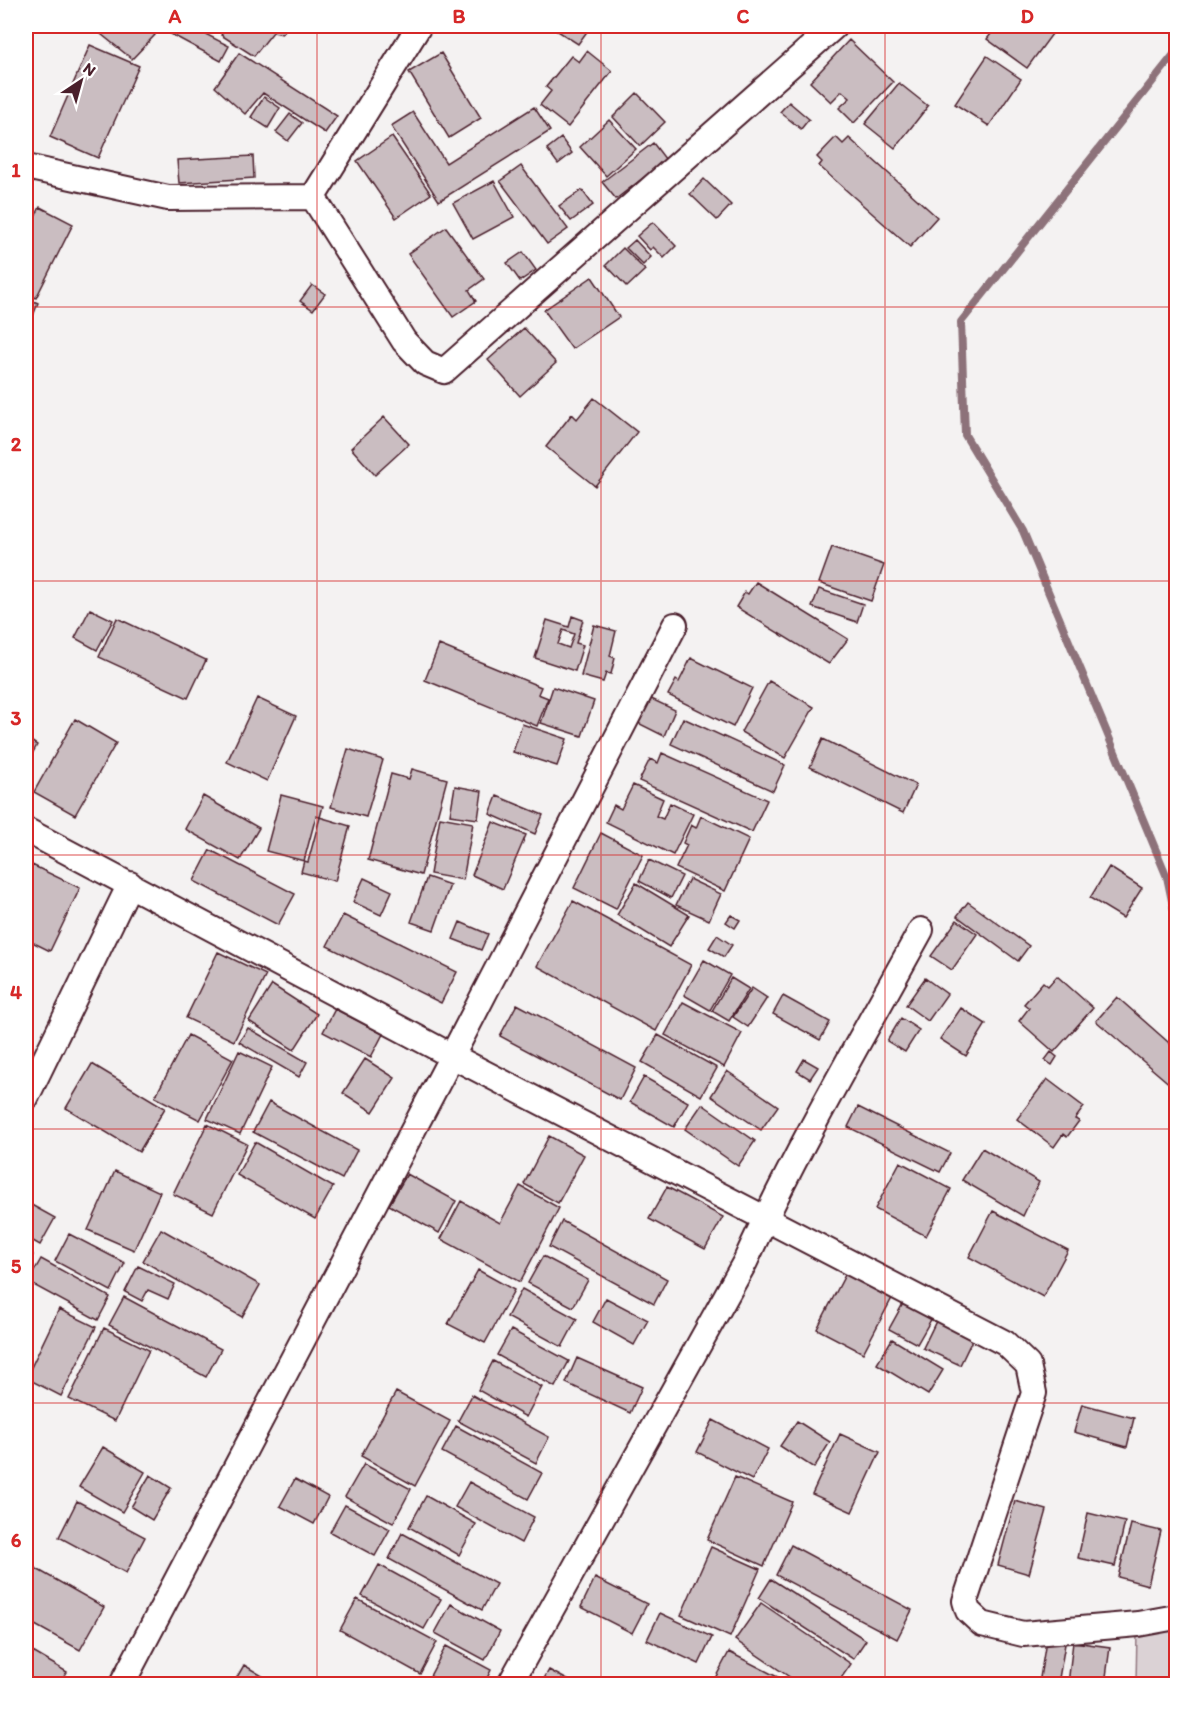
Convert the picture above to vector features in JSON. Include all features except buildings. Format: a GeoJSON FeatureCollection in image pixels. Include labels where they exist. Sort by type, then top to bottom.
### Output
{"type":"FeatureCollection","features":[{"type":"Feature","properties":{"kind":"street"},"geometry":{"type":"LineString","coordinates":[[313,197],[419,26]]}},
{"type":"Feature","properties":{"kind":"street"},"geometry":{"type":"LineString","coordinates":[[313,197],[404,340],[424,363],[444,371],[835,26]]}},
{"type":"Feature","properties":{"kind":"street"},"geometry":{"type":"LineString","coordinates":[[26,167],[168,198],[313,197]]}},
{"type":"Feature","properties":{"kind":"street"},"geometry":{"type":"LineString","coordinates":[[122,1684],[452,1056],[675,625]]}},
{"type":"Feature","properties":{"kind":"street"},"geometry":{"type":"LineString","coordinates":[[26,830],[452,1056],[1005,1343],[1028,1365],[1034,1393],[965,1601],[968,1611],[982,1624],[1023,1634],[1138,1624],[1176,1617]]}},
{"type":"Feature","properties":{"kind":"street"},"geometry":{"type":"LineString","coordinates":[[26,1098],[130,884]]}},
{"type":"Feature","properties":{"kind":"street"},"geometry":{"type":"LineString","coordinates":[[510,1684],[745,1262],[765,1218],[921,930]]}},
{"type":"Feature","properties":{"kind":"shaded area"},"geometry":{"type":"Polygon","coordinates":[[[1176,1624],[1176,1684],[1136,1684],[1137,1632],[1176,1624]]]}},
{"type":"Feature","properties":{"kind":"waterway"},"geometry":{"type":"LineString","coordinates":[[1176,52],[961,322],[965,435],[1023,531],[1167,877],[1176,920]]}}]}
